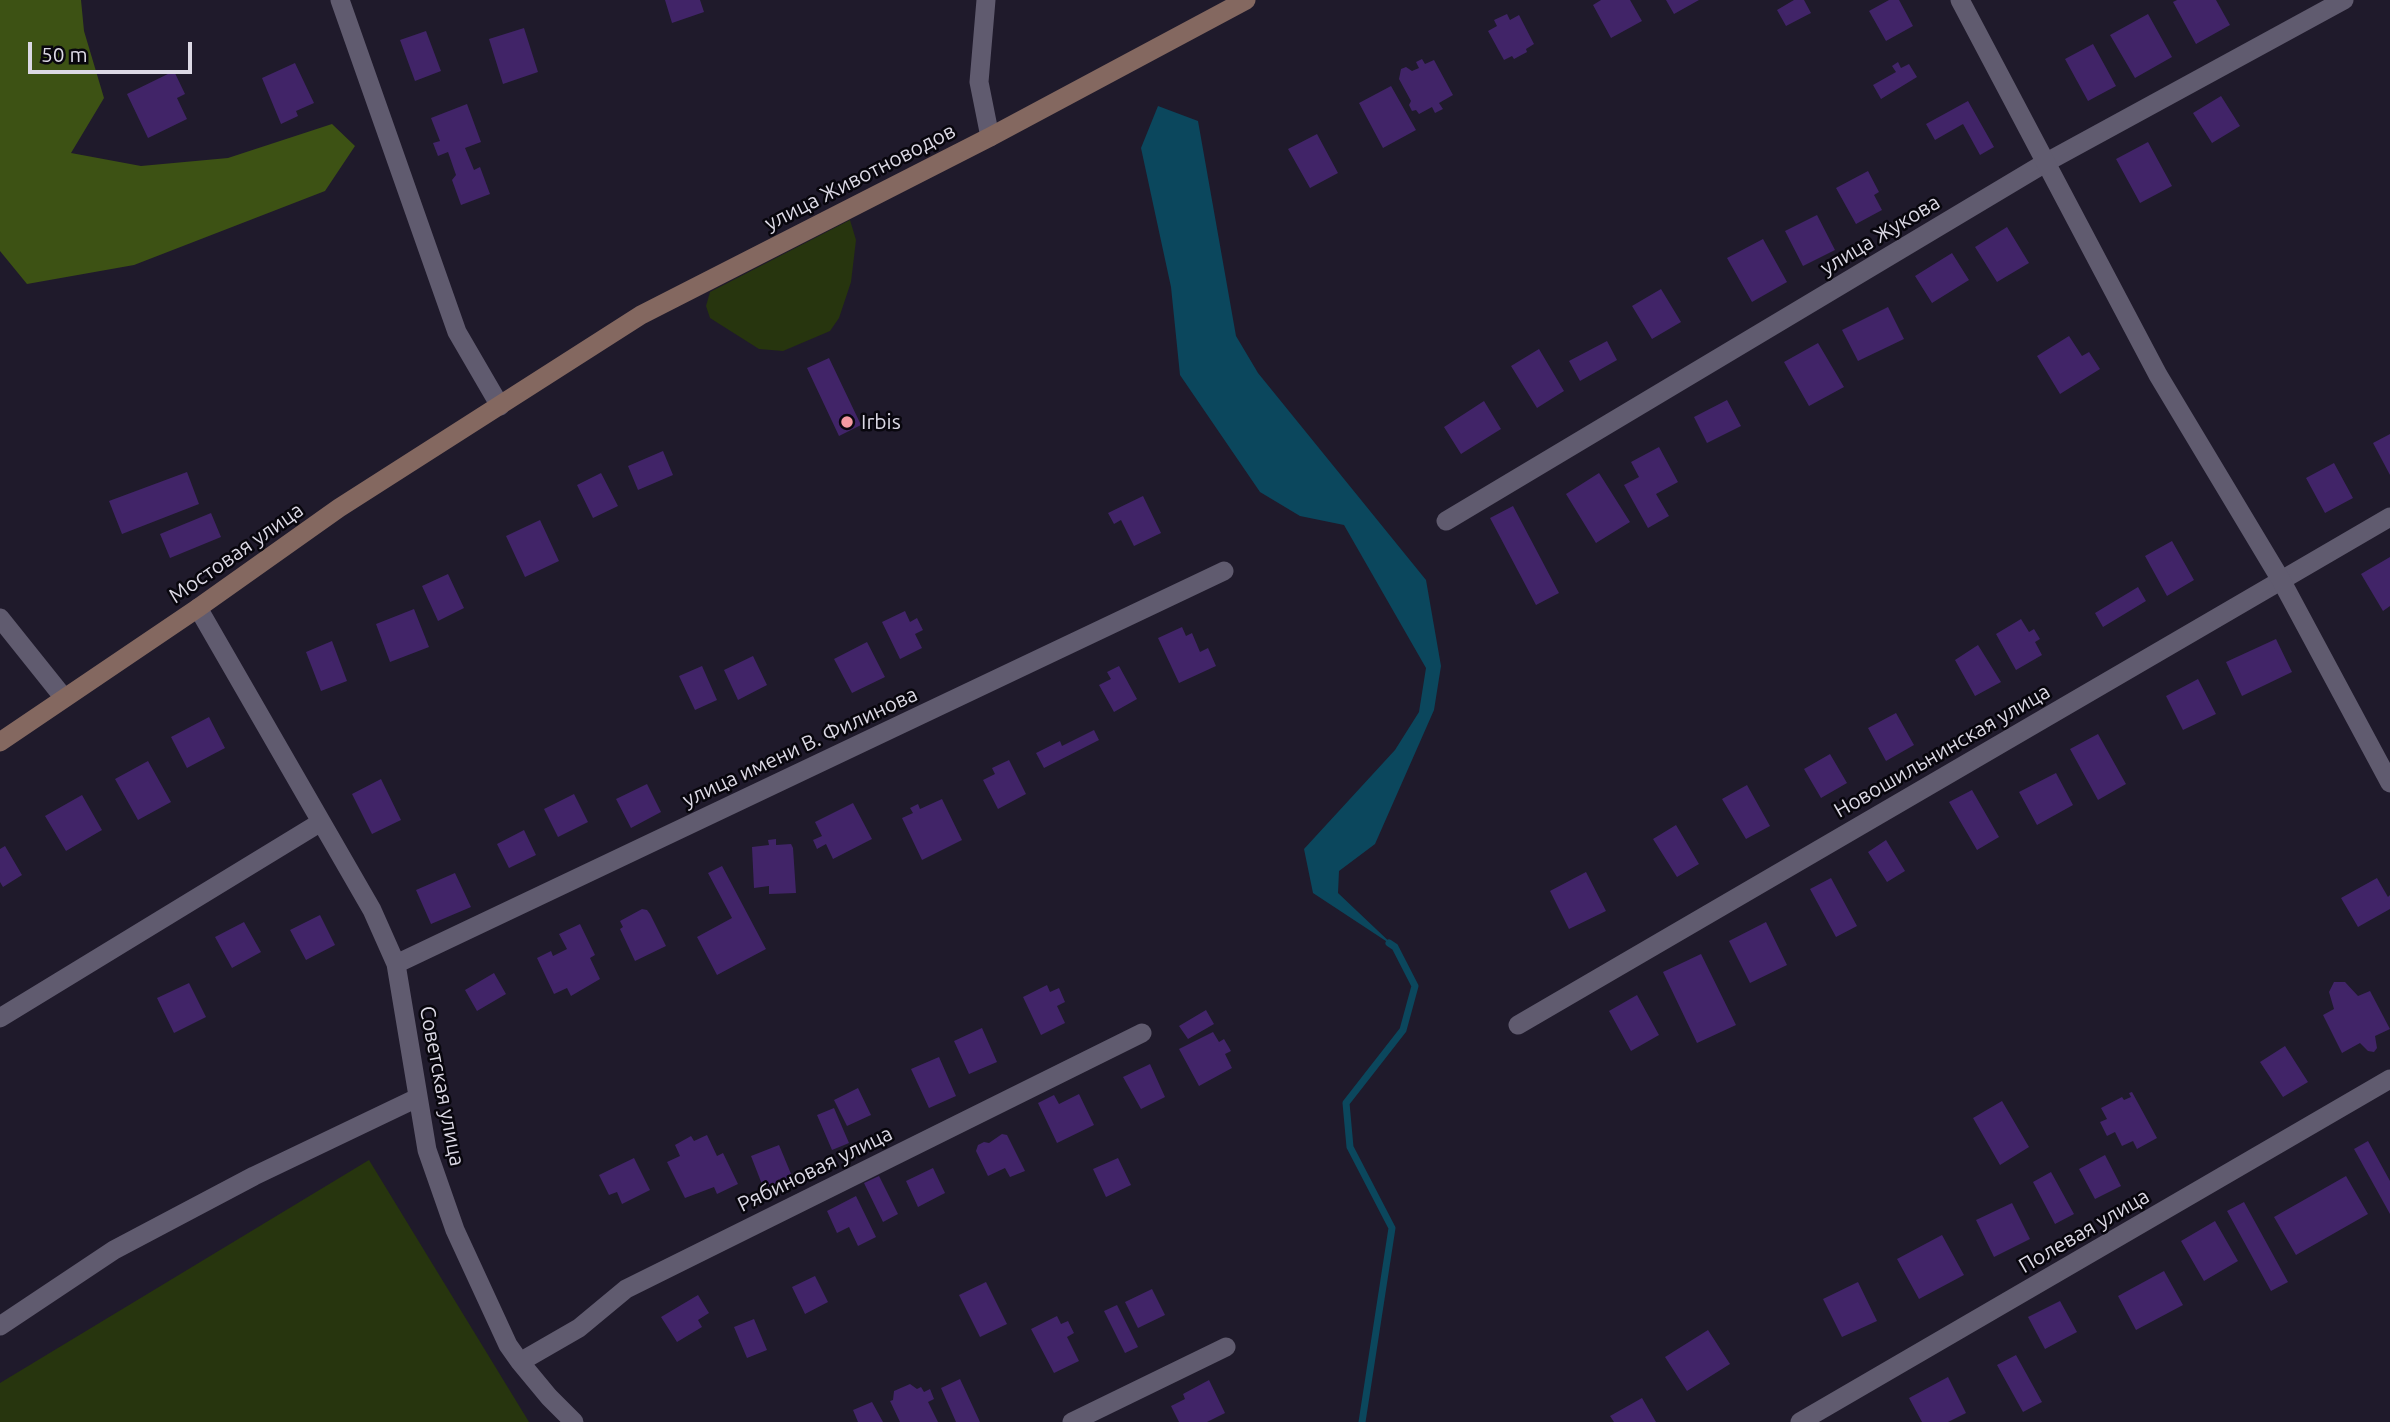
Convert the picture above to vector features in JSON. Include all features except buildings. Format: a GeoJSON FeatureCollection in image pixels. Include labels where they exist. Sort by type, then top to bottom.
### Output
{"type":"FeatureCollection","features":[{"type":"Feature","properties":{"kind":"main road","name":"улица Животноводов"},"geometry":{"type":"LineString","coordinates":[[500,406],[640,315],[990,136],[1246,0]]}},
{"type":"Feature","properties":{"kind":"main road","name":"Мостовая улица"},"geometry":{"type":"LineString","coordinates":[[0,742],[198,608],[339,508],[500,406]]}},
{"type":"Feature","properties":{"kind":"street"},"geometry":{"type":"LineString","coordinates":[[340,0],[457,332],[500,406]]}},
{"type":"Feature","properties":{"kind":"street"},"geometry":{"type":"LineString","coordinates":[[986,0],[979,82],[990,136]]}},
{"type":"Feature","properties":{"kind":"street"},"geometry":{"type":"LineString","coordinates":[[1959,0],[2158,374],[2281,580],[2390,783]]}},
{"type":"Feature","properties":{"kind":"street","name":"улица Жукова"},"geometry":{"type":"LineString","coordinates":[[1446,521],[2045,163],[2344,0]]}},
{"type":"Feature","properties":{"kind":"street","name":"Новошильнинская улица"},"geometry":{"type":"LineString","coordinates":[[1518,1025],[2390,517]]}},
{"type":"Feature","properties":{"kind":"street","name":"улица имени В. Филинова"},"geometry":{"type":"LineString","coordinates":[[396,964],[1224,570]]}},
{"type":"Feature","properties":{"kind":"street","name":"Советская улица"},"geometry":{"type":"LineString","coordinates":[[198,608],[372,910],[396,964],[427,1150],[455,1230],[508,1345],[549,1397],[575,1422]]}},
{"type":"Feature","properties":{"kind":"street"},"geometry":{"type":"LineString","coordinates":[[2,623],[64,698]]}},
{"type":"Feature","properties":{"kind":"street"},"geometry":{"type":"LineString","coordinates":[[0,1018],[321,822]]}},
{"type":"Feature","properties":{"kind":"street","name":"Рябиновая улица"},"geometry":{"type":"LineString","coordinates":[[520,1362],[579,1328],[625,1289],[1142,1033]]}},
{"type":"Feature","properties":{"kind":"street","name":"Полевая улица"},"geometry":{"type":"LineString","coordinates":[[1800,1422],[2390,1079]]}},
{"type":"Feature","properties":{"kind":"street"},"geometry":{"type":"LineString","coordinates":[[0,1326],[114,1250],[254,1176],[417,1098]]}},
{"type":"Feature","properties":{"kind":"street"},"geometry":{"type":"LineString","coordinates":[[1072,1422],[1226,1347]]}},
{"type":"Feature","properties":{"kind":"green space"},"geometry":{"type":"Polygon","coordinates":[[[0,0],[81,0],[84,31],[104,98],[71,153],[141,166],[228,158],[332,124],[355,146],[325,191],[134,265],[27,284],[0,251],[0,0]]]}},
{"type":"Feature","properties":{"kind":"green space"},"geometry":{"type":"Polygon","coordinates":[[[850,220],[856,240],[851,282],[839,318],[830,331],[783,351],[759,349],[710,318],[706,306],[710,292],[850,220]]]}},
{"type":"Feature","properties":{"kind":"green space"},"geometry":{"type":"Polygon","coordinates":[[[369,1160],[529,1422],[0,1422],[0,1383],[369,1160]]]}},
{"type":"Feature","properties":{"kind":"water"},"geometry":{"type":"Polygon","coordinates":[[[1158,106],[1198,121],[1236,336],[1258,373],[1426,580],[1441,666],[1434,710],[1375,844],[1339,871],[1338,893],[1395,947],[1313,893],[1304,849],[1395,750],[1419,712],[1426,668],[1344,525],[1300,516],[1260,492],[1180,375],[1171,287],[1141,148],[1158,106]]]}},
{"type":"Feature","properties":{"kind":"waterway"},"geometry":{"type":"LineString","coordinates":[[1362,1422],[1392,1228],[1350,1147],[1346,1103],[1403,1030],[1415,986],[1395,947],[1389,943]]}},
{"type":"Feature","properties":{"kind":"place","name":"Irbis"},"geometry":{"type":"Point","coordinates":[847,422]}}]}
